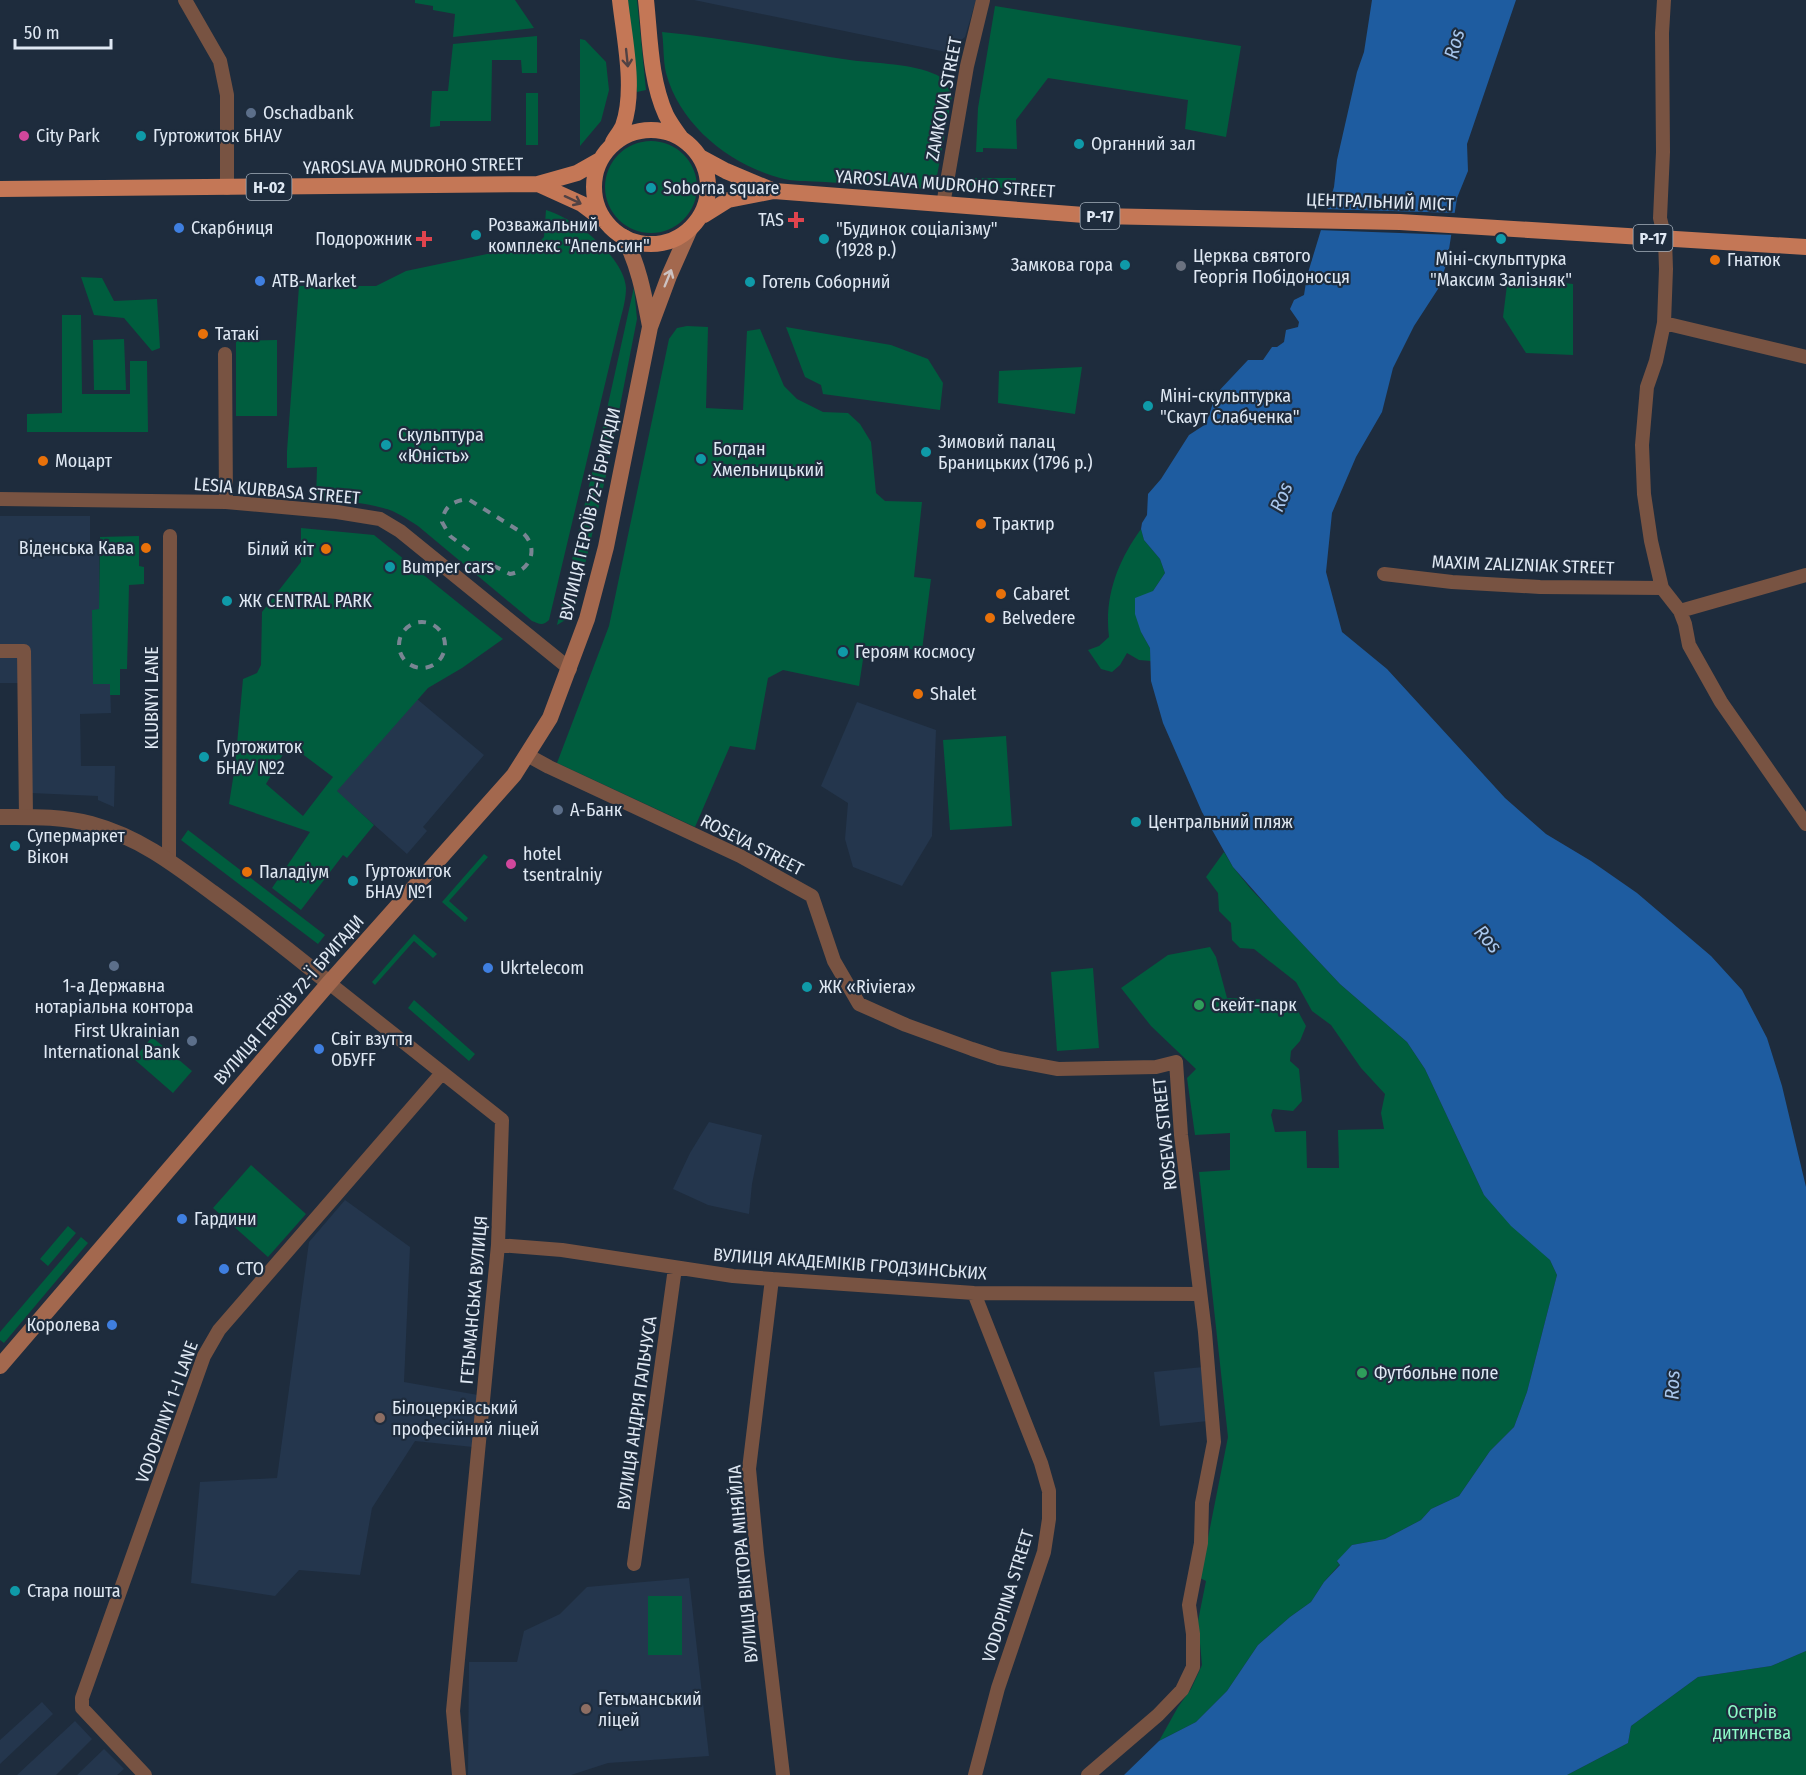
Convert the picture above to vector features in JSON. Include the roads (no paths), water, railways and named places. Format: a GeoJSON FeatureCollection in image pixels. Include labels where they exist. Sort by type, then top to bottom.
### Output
{"type":"FeatureCollection","features":[{"type":"Feature","properties":{"kind":"main road"},"geometry":{"type":"LineString","coordinates":[[604,221],[596,204],[593,185],[604,154],[622,127],[628,103],[628,66],[620,0]]}},
{"type":"Feature","properties":{"kind":"main road"},"geometry":{"type":"LineString","coordinates":[[646,0],[660,99],[667,116],[682,139]]}},
{"type":"Feature","properties":{"kind":"main road"},"geometry":{"type":"LineString","coordinates":[[604,154],[628,134],[642,129],[667,131],[682,139],[692,146],[707,173],[709,190],[704,215]]}},
{"type":"Feature","properties":{"kind":"main road","name":"YAROSLAVA MUDROHO STREET"},"geometry":{"type":"LineString","coordinates":[[0,189],[538,184],[577,173],[604,154]]}},
{"type":"Feature","properties":{"kind":"main road","name":"YAROSLAVA MUDROHO STREET"},"geometry":{"type":"LineString","coordinates":[[700,157],[726,171],[774,190],[1097,216],[1257,218]]}},
{"type":"Feature","properties":{"kind":"main road","name":"YAROSLAVA MUDROHO STREET"},"geometry":{"type":"LineString","coordinates":[[538,184],[582,204],[604,221]]}},
{"type":"Feature","properties":{"kind":"main road","name":"YAROSLAVA MUDROHO STREET"},"geometry":{"type":"LineString","coordinates":[[704,215],[728,200],[774,190]]}},
{"type":"Feature","properties":{"kind":"main road","name":"Н-02"},"geometry":{"type":"LineString","coordinates":[[604,221],[624,237],[636,242],[660,244],[689,231],[704,215]]}},
{"type":"Feature","properties":{"kind":"main road","name":"ЦЕНТРАЛЬНИЙ МІСТ"},"geometry":{"type":"LineString","coordinates":[[1257,218],[1500,227],[1665,239]]}},
{"type":"Feature","properties":{"kind":"main road","name":"ВУЛИЦЯ ГЕРОЇВ 72-Ї БРИГАДИ"},"geometry":{"type":"LineString","coordinates":[[0,1366],[329,982],[514,775],[550,718],[587,619],[606,547],[650,327],[689,231]]}},
{"type":"Feature","properties":{"kind":"main road","name":"ВУЛИЦЯ ГЕРОЇВ 72-Ї БРИГАДИ"},"geometry":{"type":"LineString","coordinates":[[624,237],[634,256],[650,327]]}},
{"type":"Feature","properties":{"kind":"main road","name":"Р-17"},"geometry":{"type":"LineString","coordinates":[[1665,239],[1806,247]]}},
{"type":"Feature","properties":{"kind":"street"},"geometry":{"type":"LineString","coordinates":[[185,0],[220,61],[227,95],[228,188]]}},
{"type":"Feature","properties":{"kind":"street","name":"ZAMKOVA STREET"},"geometry":{"type":"LineString","coordinates":[[944,205],[968,66],[983,0]]}},
{"type":"Feature","properties":{"kind":"street"},"geometry":{"type":"LineString","coordinates":[[1664,0],[1660,218],[1665,239],[1664,323],[1656,361],[1647,387],[1642,445],[1644,494],[1662,588],[1680,611],[1689,645],[1721,702],[1801,810],[1806,824]]}},
{"type":"Feature","properties":{"kind":"street"},"geometry":{"type":"LineString","coordinates":[[1664,323],[1806,357]]}},
{"type":"Feature","properties":{"kind":"street"},"geometry":{"type":"LineString","coordinates":[[225,354],[226,502]]}},
{"type":"Feature","properties":{"kind":"street","name":"LESIA KURBASA STREET"},"geometry":{"type":"LineString","coordinates":[[0,499],[226,502],[337,512],[380,519],[400,531],[570,669]]}},
{"type":"Feature","properties":{"kind":"street","name":"KLUBNYI LANE"},"geometry":{"type":"LineString","coordinates":[[169,861],[170,536]]}},
{"type":"Feature","properties":{"kind":"street","name":"MAXIM ZALIZNIAK STREET"},"geometry":{"type":"LineString","coordinates":[[1384,574],[1452,582],[1540,587],[1662,588]]}},
{"type":"Feature","properties":{"kind":"street"},"geometry":{"type":"LineString","coordinates":[[1680,611],[1806,575]]}},
{"type":"Feature","properties":{"kind":"street"},"geometry":{"type":"LineString","coordinates":[[0,651],[24,651],[26,818]]}},
{"type":"Feature","properties":{"kind":"street","name":"ROSEVA STREET"},"geometry":{"type":"LineString","coordinates":[[527,755],[740,856],[812,896],[834,961],[859,1004],[906,1025],[999,1058],[1058,1069],[1156,1067],[1176,1062],[1181,1135],[1192,1209],[1214,1442],[1202,1503],[1201,1543],[1189,1605],[1193,1634],[1193,1667],[1182,1690],[1158,1715],[1088,1775]]}},
{"type":"Feature","properties":{"kind":"street"},"geometry":{"type":"LineString","coordinates":[[0,818],[53,818],[89,823],[120,833],[169,861],[245,916],[329,982]]}},
{"type":"Feature","properties":{"kind":"street","name":"ГЕТЬМАНСЬКА ВУЛИЦЯ"},"geometry":{"type":"LineString","coordinates":[[329,982],[502,1120],[498,1245],[453,1711],[459,1775]]}},
{"type":"Feature","properties":{"kind":"street","name":"VODOPIINYI 1-I LANE"},"geometry":{"type":"LineString","coordinates":[[145,1775],[82,1708],[82,1698],[204,1356],[219,1330],[442,1073]]}},
{"type":"Feature","properties":{"kind":"street","name":"ВУЛИЦЯ АКАДЕМІКІВ ГРОДЗИНСЬКИХ"},"geometry":{"type":"LineString","coordinates":[[498,1245],[561,1251],[675,1268],[772,1279],[974,1293],[1200,1294]]}},
{"type":"Feature","properties":{"kind":"street","name":"ВУЛИЦЯ АНДРІЯ ГАЛЬЧУСА"},"geometry":{"type":"LineString","coordinates":[[634,1564],[675,1268]]}},
{"type":"Feature","properties":{"kind":"street","name":"ВУЛИЦЯ ВІКТОРА МІНЯЙЛА"},"geometry":{"type":"LineString","coordinates":[[772,1279],[749,1469],[783,1775]]}},
{"type":"Feature","properties":{"kind":"street","name":"VODOPIINA STREET"},"geometry":{"type":"LineString","coordinates":[[974,1293],[1041,1463],[1049,1491],[1049,1519],[1044,1552],[998,1688],[975,1775]]}},
{"type":"Feature","properties":{"kind":"water","name":"Ros"},"geometry":{"type":"Polygon","coordinates":[[[1372,0],[1516,0],[1467,144],[1468,171],[1457,198],[1447,262],[1438,289],[1414,326],[1393,368],[1382,412],[1356,457],[1332,513],[1326,572],[1342,632],[1387,669],[1505,798],[1546,834],[1591,861],[1637,893],[1711,956],[1742,990],[1767,1038],[1782,1086],[1806,1187],[1806,1651],[1771,1666],[1698,1677],[1631,1726],[1628,1743],[1567,1775],[1124,1775],[1159,1741],[1196,1722],[1227,1691],[1258,1645],[1311,1602],[1324,1582],[1340,1565],[1337,1561],[1352,1545],[1385,1539],[1421,1520],[1431,1509],[1459,1496],[1490,1451],[1514,1427],[1527,1392],[1557,1275],[1550,1260],[1511,1226],[1484,1195],[1425,1069],[1407,1042],[1340,984],[1233,867],[1202,812],[1163,723],[1151,681],[1150,648],[1135,614],[1135,598],[1153,591],[1165,573],[1160,559],[1144,540],[1141,529],[1147,515],[1148,494],[1161,479],[1189,435],[1206,424],[1216,394],[1248,360],[1263,360],[1272,347],[1277,347],[1284,342],[1286,330],[1298,327],[1299,322],[1290,309],[1294,300],[1304,295],[1307,276],[1334,187],[1337,160],[1357,72],[1364,52],[1372,0]]]}},
{"type":"Feature","properties":{"kind":"railway"},"geometry":{"type":"LineString","coordinates":[[469,550],[450,536],[442,522],[450,505],[468,499],[524,534],[531,546],[527,564],[517,572],[510,574],[488,563]]}},
{"type":"Feature","properties":{"kind":"railway"},"geometry":{"type":"LineString","coordinates":[[422,622],[431,623],[438,629],[444,636],[445,645],[444,654],[438,661],[431,667],[422,668],[413,667],[406,661],[400,654],[399,645],[400,636],[406,629],[413,623],[422,622]]}},
{"type":"Feature","properties":{"kind":"place","name":"Oschadbank"},"geometry":{"type":"Point","coordinates":[251,113]}},
{"type":"Feature","properties":{"kind":"place","name":"City Park"},"geometry":{"type":"Point","coordinates":[24,136]}},
{"type":"Feature","properties":{"kind":"place","name":"Гуртожиток БНАУ"},"geometry":{"type":"Point","coordinates":[141,136]}},
{"type":"Feature","properties":{"kind":"place","name":"Органний зал"},"geometry":{"type":"Point","coordinates":[1079,144]}},
{"type":"Feature","properties":{"kind":"place","name":"Soborna square"},"geometry":{"type":"Point","coordinates":[651,188]}},
{"type":"Feature","properties":{"kind":"place","name":"TAS"},"geometry":{"type":"Point","coordinates":[796,220]}},
{"type":"Feature","properties":{"kind":"place","name":"Скарбниця"},"geometry":{"type":"Point","coordinates":[179,228]}},
{"type":"Feature","properties":{"kind":"place","name":"Розважальний комплекс \"Апельсин\""},"geometry":{"type":"Point","coordinates":[476,235]}},
{"type":"Feature","properties":{"kind":"place","name":"Подорожник"},"geometry":{"type":"Point","coordinates":[424,239]}},
{"type":"Feature","properties":{"kind":"place","name":"\"Будинок соціалізму\" (1928 р.)"},"geometry":{"type":"Point","coordinates":[824,239]}},
{"type":"Feature","properties":{"kind":"place","name":"Міні-скульптурка \"Максим Залізняк\""},"geometry":{"type":"Point","coordinates":[1501,239]}},
{"type":"Feature","properties":{"kind":"place","name":"Гнатюк"},"geometry":{"type":"Point","coordinates":[1715,260]}},
{"type":"Feature","properties":{"kind":"place","name":"Замкова гора"},"geometry":{"type":"Point","coordinates":[1125,265]}},
{"type":"Feature","properties":{"kind":"place","name":"Церква святого Георгія Побідоносця"},"geometry":{"type":"Point","coordinates":[1181,266]}},
{"type":"Feature","properties":{"kind":"place","name":"ATB-Market"},"geometry":{"type":"Point","coordinates":[260,281]}},
{"type":"Feature","properties":{"kind":"place","name":"Готель Соборний"},"geometry":{"type":"Point","coordinates":[750,282]}},
{"type":"Feature","properties":{"kind":"place","name":"Татакі"},"geometry":{"type":"Point","coordinates":[203,334]}},
{"type":"Feature","properties":{"kind":"place","name":"Міні-скульптурка \"Скаут Слабченка\""},"geometry":{"type":"Point","coordinates":[1148,406]}},
{"type":"Feature","properties":{"kind":"place","name":"Скульптура «Юність»"},"geometry":{"type":"Point","coordinates":[386,445]}},
{"type":"Feature","properties":{"kind":"place","name":"Зимовий палац Браницьких (1796 р.)"},"geometry":{"type":"Point","coordinates":[926,452]}},
{"type":"Feature","properties":{"kind":"place","name":"Богдан Хмельницький"},"geometry":{"type":"Point","coordinates":[701,459]}},
{"type":"Feature","properties":{"kind":"place","name":"Моцарт"},"geometry":{"type":"Point","coordinates":[43,461]}},
{"type":"Feature","properties":{"kind":"place","name":"Трактир"},"geometry":{"type":"Point","coordinates":[981,524]}},
{"type":"Feature","properties":{"kind":"place","name":"Віденська Кава"},"geometry":{"type":"Point","coordinates":[146,548]}},
{"type":"Feature","properties":{"kind":"place","name":"Білий кіт"},"geometry":{"type":"Point","coordinates":[326,549]}},
{"type":"Feature","properties":{"kind":"place","name":"Bumper cars"},"geometry":{"type":"Point","coordinates":[390,567]}},
{"type":"Feature","properties":{"kind":"place","name":"Cabaret"},"geometry":{"type":"Point","coordinates":[1001,594]}},
{"type":"Feature","properties":{"kind":"place","name":"ЖК CENTRAL PARK"},"geometry":{"type":"Point","coordinates":[227,601]}},
{"type":"Feature","properties":{"kind":"place","name":"Belvedere"},"geometry":{"type":"Point","coordinates":[990,618]}},
{"type":"Feature","properties":{"kind":"place","name":"Героям космосу"},"geometry":{"type":"Point","coordinates":[843,652]}},
{"type":"Feature","properties":{"kind":"place","name":"Shalet"},"geometry":{"type":"Point","coordinates":[918,694]}},
{"type":"Feature","properties":{"kind":"place","name":"Гуртожиток БНАУ №2"},"geometry":{"type":"Point","coordinates":[204,757]}},
{"type":"Feature","properties":{"kind":"place","name":"А-Банк"},"geometry":{"type":"Point","coordinates":[558,810]}},
{"type":"Feature","properties":{"kind":"place","name":"Центральний пляж"},"geometry":{"type":"Point","coordinates":[1136,822]}},
{"type":"Feature","properties":{"kind":"place","name":"Супермаркет Вікон"},"geometry":{"type":"Point","coordinates":[15,846]}},
{"type":"Feature","properties":{"kind":"place","name":"hotel tsentralniy"},"geometry":{"type":"Point","coordinates":[511,864]}},
{"type":"Feature","properties":{"kind":"place","name":"Паладіум"},"geometry":{"type":"Point","coordinates":[247,872]}},
{"type":"Feature","properties":{"kind":"place","name":"Гуртожиток БНАУ №1"},"geometry":{"type":"Point","coordinates":[353,881]}},
{"type":"Feature","properties":{"kind":"place","name":"1-а Державна нотаріальна контора"},"geometry":{"type":"Point","coordinates":[114,966]}},
{"type":"Feature","properties":{"kind":"place","name":"Ukrtelecom"},"geometry":{"type":"Point","coordinates":[488,968]}},
{"type":"Feature","properties":{"kind":"place","name":"ЖК «Riviera»"},"geometry":{"type":"Point","coordinates":[807,987]}},
{"type":"Feature","properties":{"kind":"place","name":"Скейт-парк"},"geometry":{"type":"Point","coordinates":[1199,1005]}},
{"type":"Feature","properties":{"kind":"place","name":"First Ukrainian International Bank"},"geometry":{"type":"Point","coordinates":[192,1041]}},
{"type":"Feature","properties":{"kind":"place","name":"Світ взуття ОБУFF"},"geometry":{"type":"Point","coordinates":[319,1049]}},
{"type":"Feature","properties":{"kind":"place","name":"Гардини"},"geometry":{"type":"Point","coordinates":[182,1219]}},
{"type":"Feature","properties":{"kind":"place","name":"СТО"},"geometry":{"type":"Point","coordinates":[224,1269]}},
{"type":"Feature","properties":{"kind":"place","name":"Королева"},"geometry":{"type":"Point","coordinates":[112,1325]}},
{"type":"Feature","properties":{"kind":"place","name":"Футбольне поле"},"geometry":{"type":"Point","coordinates":[1362,1373]}},
{"type":"Feature","properties":{"kind":"place","name":"Білоцерківський професійний ліцей"},"geometry":{"type":"Point","coordinates":[380,1418]}},
{"type":"Feature","properties":{"kind":"place","name":"Стара пошта"},"geometry":{"type":"Point","coordinates":[15,1591]}},
{"type":"Feature","properties":{"kind":"place","name":"Гетьманський ліцей"},"geometry":{"type":"Point","coordinates":[586,1709]}},
{"type":"Feature","properties":{"kind":"park label","name":"Острів дитинства"},"geometry":{"type":"Point","coordinates":[1752,1722]}}]}
